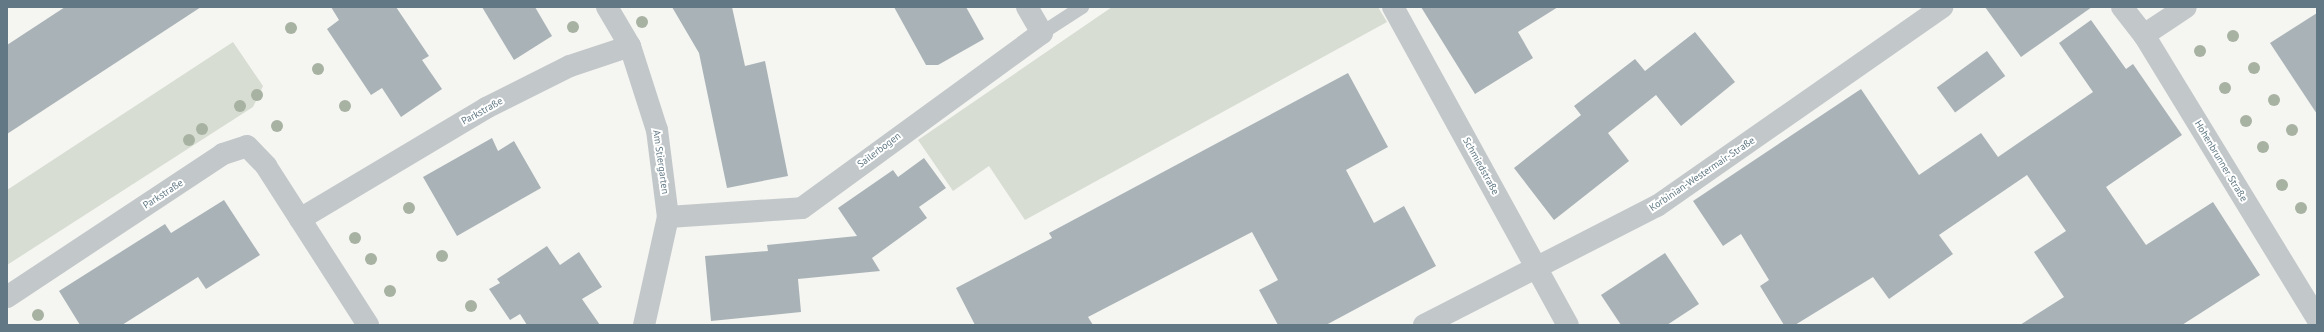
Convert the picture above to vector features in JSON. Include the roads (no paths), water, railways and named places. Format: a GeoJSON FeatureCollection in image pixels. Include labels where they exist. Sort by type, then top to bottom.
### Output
{"type":"FeatureCollection","features":[{"type":"Feature","properties":{"kind":"street","name":"Am Stiergarten"},"geometry":{"type":"LineString","coordinates":[[607,7],[630,46],[657,130],[668,217],[644,325]]}},
{"type":"Feature","properties":{"kind":"street"},"geometry":{"type":"LineString","coordinates":[[1027,7],[1042,33]]}},
{"type":"Feature","properties":{"kind":"street","name":"Schmiedstraße"},"geometry":{"type":"LineString","coordinates":[[1393,7],[1568,325]]}},
{"type":"Feature","properties":{"kind":"street","name":"Korbinian-Westermair-Straße"},"geometry":{"type":"LineString","coordinates":[[1424,325],[1538,270],[1657,206],[1942,7]]}},
{"type":"Feature","properties":{"kind":"street","name":"Hohenbrunner Straße"},"geometry":{"type":"LineString","coordinates":[[2122,7],[2144,35],[2317,318]]}},
{"type":"Feature","properties":{"kind":"street"},"geometry":{"type":"LineString","coordinates":[[2144,35],[2186,7]]}},
{"type":"Feature","properties":{"kind":"street","name":"Sailerbogen"},"geometry":{"type":"LineString","coordinates":[[668,217],[802,208],[1042,33]]}},
{"type":"Feature","properties":{"kind":"street","name":"Parkstraße"},"geometry":{"type":"LineString","coordinates":[[300,219],[486,108],[570,66],[630,46]]}},
{"type":"Feature","properties":{"kind":"street","name":"Parkstraße"},"geometry":{"type":"LineString","coordinates":[[7,297],[223,154],[247,146],[266,166],[368,325]]}},
{"type":"Feature","properties":{"kind":"lane"},"geometry":{"type":"LineString","coordinates":[[1042,33],[1082,7]]}}]}
